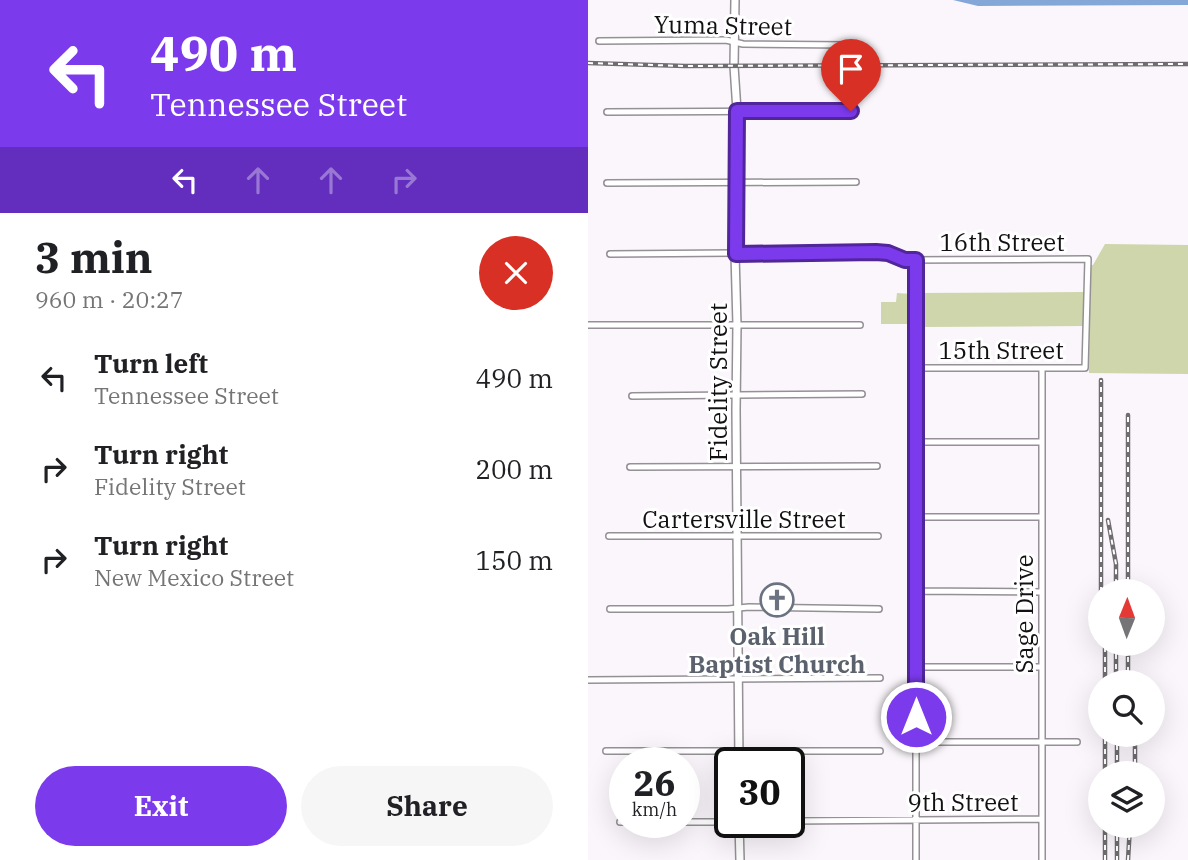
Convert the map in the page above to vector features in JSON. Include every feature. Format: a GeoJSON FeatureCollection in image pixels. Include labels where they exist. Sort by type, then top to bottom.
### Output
{"type":"FeatureCollection","features":[{"type":"Feature","properties":{"kind":"main road","name":"Fidelity Street"},"geometry":{"type":"LineString","coordinates":[[735,0],[739,747]]}},
{"type":"Feature","properties":{"kind":"main road"},"geometry":{"type":"LineString","coordinates":[[739,838],[740,860]]}},
{"type":"Feature","properties":{"kind":"street","name":"Yuma Street"},"geometry":{"type":"LineString","coordinates":[[599,41],[734,41],[743,44],[847,45]]}},
{"type":"Feature","properties":{"kind":"street"},"geometry":{"type":"LineString","coordinates":[[607,112],[851,111]]}},
{"type":"Feature","properties":{"kind":"street"},"geometry":{"type":"LineString","coordinates":[[607,183],[856,182]]}},
{"type":"Feature","properties":{"kind":"street","name":"16th Street"},"geometry":{"type":"LineString","coordinates":[[610,254],[876,252],[888,253],[905,260],[1088,259],[1085,368]]}},
{"type":"Feature","properties":{"kind":"street"},"geometry":{"type":"LineString","coordinates":[[916,260],[916,860]]}},
{"type":"Feature","properties":{"kind":"street"},"geometry":{"type":"LineString","coordinates":[[588,326],[860,325]]}},
{"type":"Feature","properties":{"kind":"street","name":"15th Street"},"geometry":{"type":"LineString","coordinates":[[916,368],[1085,368]]}},
{"type":"Feature","properties":{"kind":"street","name":"Sage Drive"},"geometry":{"type":"LineString","coordinates":[[1042,368],[1042,860]]}},
{"type":"Feature","properties":{"kind":"street"},"geometry":{"type":"LineString","coordinates":[[632,396],[862,394]]}},
{"type":"Feature","properties":{"kind":"street"},"geometry":{"type":"LineString","coordinates":[[916,442],[1042,442]]}},
{"type":"Feature","properties":{"kind":"street"},"geometry":{"type":"LineString","coordinates":[[630,467],[877,466]]}},
{"type":"Feature","properties":{"kind":"street"},"geometry":{"type":"LineString","coordinates":[[916,517],[1042,517]]}},
{"type":"Feature","properties":{"kind":"street","name":"Cartersville Street"},"geometry":{"type":"LineString","coordinates":[[609,536],[878,536]]}},
{"type":"Feature","properties":{"kind":"street"},"geometry":{"type":"LineString","coordinates":[[916,592],[1042,592]]}},
{"type":"Feature","properties":{"kind":"street"},"geometry":{"type":"LineString","coordinates":[[610,609],[879,609]]}},
{"type":"Feature","properties":{"kind":"street"},"geometry":{"type":"LineString","coordinates":[[916,667],[1042,667]]}},
{"type":"Feature","properties":{"kind":"street"},"geometry":{"type":"LineString","coordinates":[[588,680],[880,678]]}},
{"type":"Feature","properties":{"kind":"street"},"geometry":{"type":"LineString","coordinates":[[916,742],[1077,742]]}},
{"type":"Feature","properties":{"kind":"street"},"geometry":{"type":"LineString","coordinates":[[606,751],[714,751]]}},
{"type":"Feature","properties":{"kind":"street"},"geometry":{"type":"LineString","coordinates":[[805,751],[880,751]]}},
{"type":"Feature","properties":{"kind":"street","name":"9th Street"},"geometry":{"type":"LineString","coordinates":[[805,821],[1042,819]]}},
{"type":"Feature","properties":{"kind":"green space"},"geometry":{"type":"Polygon","coordinates":[[[1105,244],[1188,245],[1188,374],[1089,373],[1090,265],[1093,265],[1105,244]]]}},
{"type":"Feature","properties":{"kind":"green space"},"geometry":{"type":"Polygon","coordinates":[[[1084,292],[1084,326],[920,327],[920,293],[1084,292]]]}},
{"type":"Feature","properties":{"kind":"green space"},"geometry":{"type":"Polygon","coordinates":[[[897,293],[912,294],[912,324],[881,324],[881,302],[896,302],[897,293]]]}},
{"type":"Feature","properties":{"kind":"water"},"geometry":{"type":"Polygon","coordinates":[[[953,0],[1188,0],[1188,5],[978,6],[953,0]]]}},
{"type":"Feature","properties":{"kind":"railway"},"geometry":{"type":"LineString","coordinates":[[588,63],[685,66],[1188,64]]}},
{"type":"Feature","properties":{"kind":"railway"},"geometry":{"type":"LineString","coordinates":[[1101,380],[1101,579]]}},
{"type":"Feature","properties":{"kind":"railway"},"geometry":{"type":"LineString","coordinates":[[1128,415],[1128,579]]}},
{"type":"Feature","properties":{"kind":"railway"},"geometry":{"type":"LineString","coordinates":[[1108,520],[1116,579]]}},
{"type":"Feature","properties":{"kind":"railway"},"geometry":{"type":"LineString","coordinates":[[1105,656],[1105,670]]}},
{"type":"Feature","properties":{"kind":"railway"},"geometry":{"type":"LineString","coordinates":[[1116,656],[1116,670]]}},
{"type":"Feature","properties":{"kind":"railway"},"geometry":{"type":"LineString","coordinates":[[1128,656],[1128,670]]}},
{"type":"Feature","properties":{"kind":"railway"},"geometry":{"type":"LineString","coordinates":[[1105,747],[1105,761]]}},
{"type":"Feature","properties":{"kind":"railway"},"geometry":{"type":"LineString","coordinates":[[1117,747],[1117,761]]}},
{"type":"Feature","properties":{"kind":"railway"},"geometry":{"type":"LineString","coordinates":[[1135,747],[1135,761]]}},
{"type":"Feature","properties":{"kind":"railway"},"geometry":{"type":"LineString","coordinates":[[1105,838],[1105,860]]}},
{"type":"Feature","properties":{"kind":"railway"},"geometry":{"type":"LineString","coordinates":[[1117,838],[1117,860]]}},
{"type":"Feature","properties":{"kind":"railway"},"geometry":{"type":"LineString","coordinates":[[1128,860],[1129,838]]}},
{"type":"Feature","properties":{"kind":"place","name":"Oak Hill Baptist Church"},"geometry":{"type":"Point","coordinates":[777,600]}},
{"type":"Feature","properties":{"kind":"route"},"geometry":{"type":"LineString","coordinates":[[851,111],[737,111],[736,254],[876,252],[888,253],[905,260],[916,260],[916,717]]}}]}
